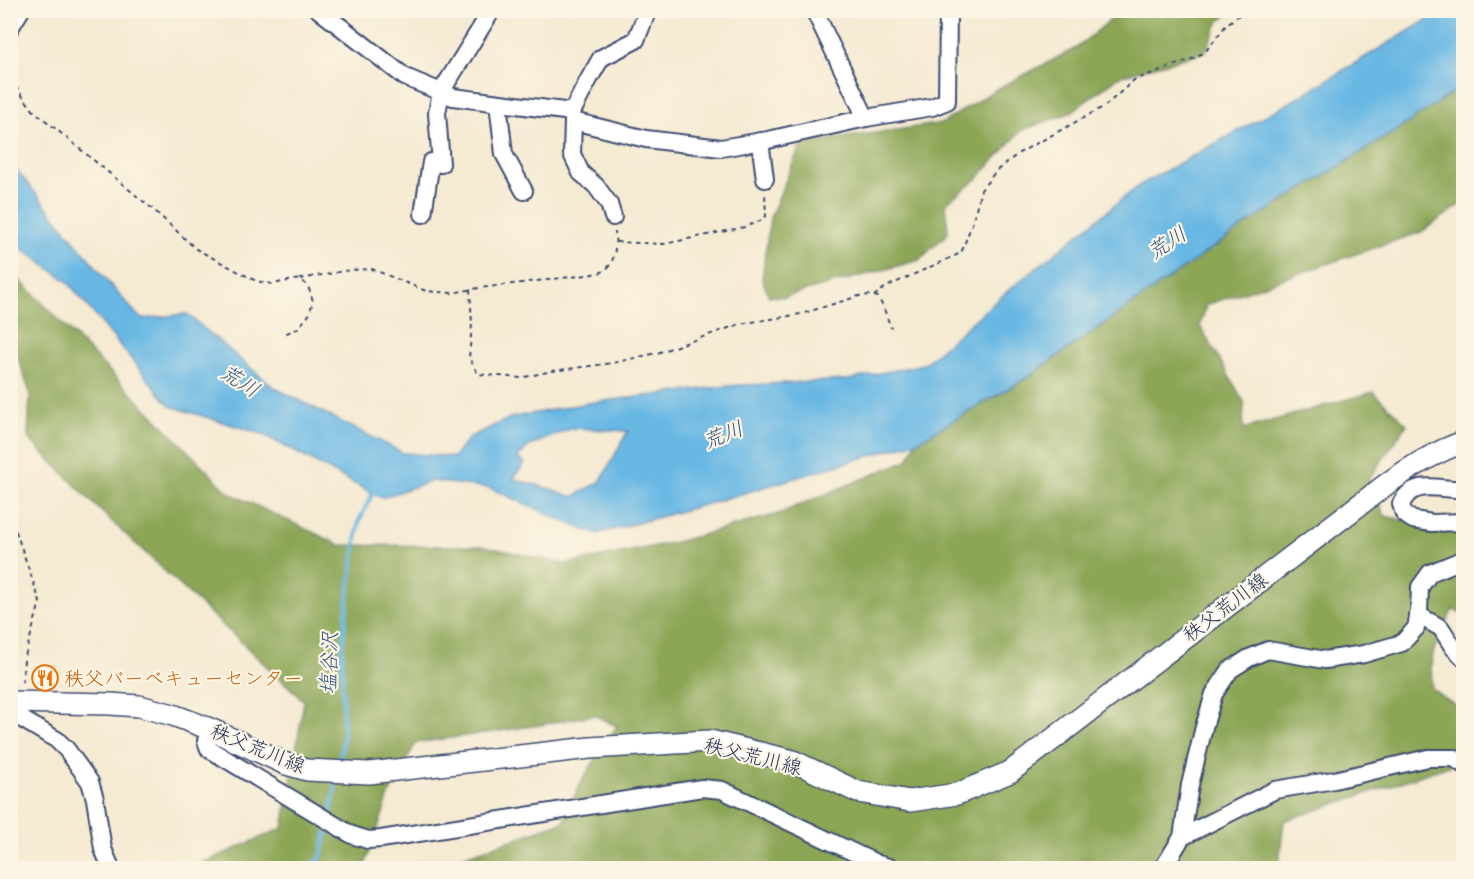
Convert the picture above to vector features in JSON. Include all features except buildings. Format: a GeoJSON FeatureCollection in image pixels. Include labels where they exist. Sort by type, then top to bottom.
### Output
{"type":"FeatureCollection","features":[{"type":"Feature","properties":{"kind":"main road","name":"秩父荒川線"},"geometry":{"type":"LineString","coordinates":[[14,706],[110,704],[139,706],[173,715],[210,729],[286,765],[307,770],[369,773],[590,748],[710,741],[793,761],[858,792],[910,801],[957,794],[1010,772],[1388,483],[1438,453],[1464,442]]}},
{"type":"Feature","properties":{"kind":"street"},"geometry":{"type":"LineString","coordinates":[[10,28],[21,10]]}},
{"type":"Feature","properties":{"kind":"street"},"geometry":{"type":"LineString","coordinates":[[319,10],[405,76],[453,97],[572,116],[646,140],[721,148],[932,107],[947,101],[948,10]]}},
{"type":"Feature","properties":{"kind":"street"},"geometry":{"type":"LineString","coordinates":[[423,214],[431,162],[441,164],[437,113],[441,92],[492,10]]}},
{"type":"Feature","properties":{"kind":"street"},"geometry":{"type":"LineString","coordinates":[[614,217],[609,204],[596,186],[581,173],[572,154],[572,116],[601,58],[636,40],[648,10]]}},
{"type":"Feature","properties":{"kind":"street"},"geometry":{"type":"LineString","coordinates":[[814,10],[866,118]]}},
{"type":"Feature","properties":{"kind":"street"},"geometry":{"type":"LineString","coordinates":[[498,103],[504,154],[524,191]]}},
{"type":"Feature","properties":{"kind":"street"},"geometry":{"type":"LineString","coordinates":[[760,141],[765,179]]}},
{"type":"Feature","properties":{"kind":"street"},"geometry":{"type":"LineString","coordinates":[[1464,489],[1417,488],[1410,491],[1401,504],[1404,514],[1413,520],[1432,523],[1464,522]]}},
{"type":"Feature","properties":{"kind":"street"},"geometry":{"type":"LineString","coordinates":[[1162,868],[1182,837],[1190,785],[1204,727],[1214,694],[1230,670],[1268,650],[1325,660],[1364,654],[1402,643],[1416,628],[1420,587],[1430,573],[1464,559]]}},
{"type":"Feature","properties":{"kind":"street"},"geometry":{"type":"LineString","coordinates":[[1418,615],[1441,628],[1453,647],[1464,658]]}},
{"type":"Feature","properties":{"kind":"street"},"geometry":{"type":"LineString","coordinates":[[14,706],[67,750],[90,782],[103,849],[111,868]]}},
{"type":"Feature","properties":{"kind":"street"},"geometry":{"type":"LineString","coordinates":[[210,729],[206,741],[208,749],[352,835],[368,840],[702,788],[722,790],[878,864],[892,868]]}},
{"type":"Feature","properties":{"kind":"street"},"geometry":{"type":"LineString","coordinates":[[1182,837],[1275,790],[1334,780],[1428,758],[1454,758],[1464,765]]}},
{"type":"Feature","properties":{"kind":"path"},"geometry":{"type":"LineString","coordinates":[[874,296],[886,287],[961,253],[981,190],[996,171],[1019,153],[1105,106],[1134,80],[1205,52],[1227,24],[1246,10]]}},
{"type":"Feature","properties":{"kind":"path"},"geometry":{"type":"LineString","coordinates":[[10,79],[33,111],[155,211],[196,249],[256,281],[273,284],[350,270],[372,269],[426,291],[452,293],[587,275],[603,271],[612,261],[616,247],[614,217]]}},
{"type":"Feature","properties":{"kind":"path"},"geometry":{"type":"LineString","coordinates":[[616,242],[664,244],[745,227],[762,220],[766,216],[765,179]]}},
{"type":"Feature","properties":{"kind":"path"},"geometry":{"type":"LineString","coordinates":[[284,334],[297,328],[309,315],[313,301],[308,286],[300,279]]}},
{"type":"Feature","properties":{"kind":"path"},"geometry":{"type":"LineString","coordinates":[[470,289],[472,324],[469,358],[478,374],[521,378],[552,371],[624,361],[740,324],[801,314],[859,296],[878,297],[891,328]]}},
{"type":"Feature","properties":{"kind":"path"},"geometry":{"type":"LineString","coordinates":[[10,514],[40,602],[14,706]]}},
{"type":"Feature","properties":{"kind":"green space"},"geometry":{"type":"Polygon","coordinates":[[[1127,10],[1234,11],[1219,21],[1205,52],[1120,76],[1070,113],[1022,130],[977,179],[946,203],[948,233],[919,260],[784,297],[769,296],[762,279],[770,218],[801,144],[943,123],[995,90],[1076,48],[1117,15],[1127,10]]]}},
{"type":"Feature","properties":{"kind":"green space"},"geometry":{"type":"Polygon","coordinates":[[[1463,85],[1463,203],[1421,232],[1206,305],[1200,326],[1244,402],[1243,429],[1373,392],[1407,424],[1368,480],[1385,516],[1463,534],[1463,615],[1453,609],[1434,650],[1431,663],[1432,689],[1463,710],[1463,768],[1452,765],[1284,821],[1279,863],[1303,868],[407,868],[437,866],[563,822],[582,780],[617,726],[594,715],[416,743],[393,784],[364,868],[191,868],[283,828],[304,701],[106,516],[28,438],[30,393],[11,337],[10,270],[229,493],[340,545],[483,546],[566,564],[676,542],[778,514],[908,460],[916,442],[1024,380],[1247,224],[1397,130],[1463,85]]]}},
{"type":"Feature","properties":{"kind":"water","name":"荒川"},"geometry":{"type":"Polygon","coordinates":[[[1442,11],[1463,11],[1463,85],[1397,130],[1247,224],[1023,380],[916,442],[597,534],[490,488],[432,481],[381,498],[262,434],[170,406],[67,281],[11,241],[11,163],[141,319],[187,314],[273,387],[403,453],[454,457],[470,437],[510,418],[588,403],[727,386],[848,380],[924,364],[1010,289],[1140,185],[1289,103],[1442,11]],[[572,428],[529,446],[517,458],[525,463],[513,479],[573,497],[600,482],[628,431],[572,428]]]}},
{"type":"Feature","properties":{"kind":"waterway","name":"塩谷沢"},"geometry":{"type":"LineString","coordinates":[[339,764],[343,740],[342,649],[349,590],[359,521],[375,489]]}},
{"type":"Feature","properties":{"kind":"waterway","name":"塩谷沢"},"geometry":{"type":"LineString","coordinates":[[330,817],[337,777]]}},
{"type":"Feature","properties":{"kind":"waterway","name":"塩谷沢"},"geometry":{"type":"LineString","coordinates":[[305,868],[320,859],[328,827]]}},
{"type":"Feature","properties":{"kind":"place","name":"秩父バーベキューセンター"},"geometry":{"type":"Point","coordinates":[45,678]}}]}
